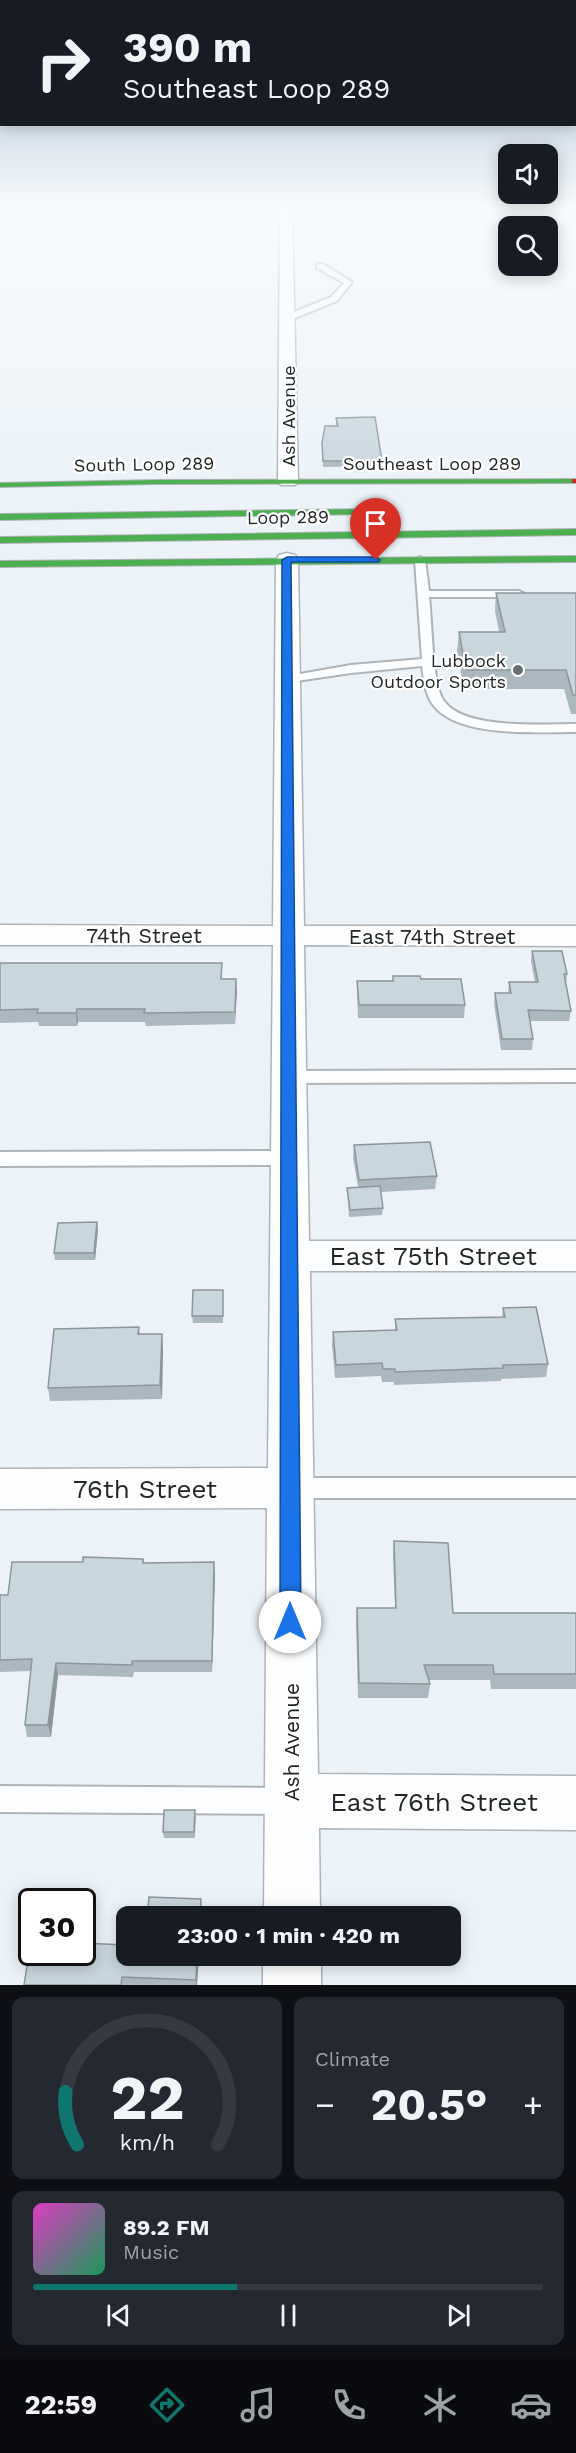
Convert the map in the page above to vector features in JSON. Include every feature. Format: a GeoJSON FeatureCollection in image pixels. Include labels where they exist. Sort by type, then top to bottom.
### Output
{"type":"FeatureCollection","features":[{"type":"Feature","properties":{"kind":"main road"},"geometry":{"type":"LineString","coordinates":[[0,479],[156,482]]}},
{"type":"Feature","properties":{"kind":"main road","name":"Southeast Loop 289"},"geometry":{"type":"LineString","coordinates":[[288,481],[576,481]]}},
{"type":"Feature","properties":{"kind":"main road","name":"South Loop 289"},"geometry":{"type":"LineString","coordinates":[[0,485],[288,481]]}},
{"type":"Feature","properties":{"kind":"main road","name":"Loop 289"},"geometry":{"type":"LineString","coordinates":[[0,517],[380,511]]}},
{"type":"Feature","properties":{"kind":"main road","name":"Loop 289"},"geometry":{"type":"LineString","coordinates":[[0,540],[576,532]]}},
{"type":"Feature","properties":{"kind":"main road"},"geometry":{"type":"LineString","coordinates":[[0,564],[576,559]]}},
{"type":"Feature","properties":{"kind":"street","name":"Ash Avenue"},"geometry":{"type":"LineString","coordinates":[[287,299],[288,481]]}},
{"type":"Feature","properties":{"kind":"street","name":"Ash Avenue"},"geometry":{"type":"LineString","coordinates":[[287,560],[292,1906]]}},
{"type":"Feature","properties":{"kind":"street","name":"74th Street"},"geometry":{"type":"LineString","coordinates":[[0,935],[287,936]]}},
{"type":"Feature","properties":{"kind":"street","name":"East 74th Street"},"geometry":{"type":"LineString","coordinates":[[287,936],[576,936]]}},
{"type":"Feature","properties":{"kind":"street","name":"East 75th Street"},"geometry":{"type":"LineString","coordinates":[[289,1256],[576,1256]]}},
{"type":"Feature","properties":{"kind":"street","name":"76th Street"},"geometry":{"type":"LineString","coordinates":[[0,1489],[290,1488]]}},
{"type":"Feature","properties":{"kind":"street","name":"East 76th Street"},"geometry":{"type":"LineString","coordinates":[[291,1801],[576,1803]]}},
{"type":"Feature","properties":{"kind":"street"},"geometry":{"type":"LineString","coordinates":[[292,1966],[292,1985]]}},
{"type":"Feature","properties":{"kind":"lane"},"geometry":{"type":"LineString","coordinates":[[287,318],[334,299]]}},
{"type":"Feature","properties":{"kind":"lane"},"geometry":{"type":"LineString","coordinates":[[420,560],[428,662],[432,687],[438,704],[449,714],[510,728],[576,728]]}},
{"type":"Feature","properties":{"kind":"lane"},"geometry":{"type":"LineString","coordinates":[[424,594],[529,594]]}},
{"type":"Feature","properties":{"kind":"lane"},"geometry":{"type":"LineString","coordinates":[[287,680],[351,669],[428,662]]}},
{"type":"Feature","properties":{"kind":"lane"},"geometry":{"type":"LineString","coordinates":[[288,1077],[576,1076]]}},
{"type":"Feature","properties":{"kind":"lane"},"geometry":{"type":"LineString","coordinates":[[0,1159],[288,1158]]}},
{"type":"Feature","properties":{"kind":"lane"},"geometry":{"type":"LineString","coordinates":[[290,1488],[576,1488]]}},
{"type":"Feature","properties":{"kind":"lane"},"geometry":{"type":"LineString","coordinates":[[0,1799],[291,1801]]}},
{"type":"Feature","properties":{"kind":"building"},"geometry":{"type":"Polygon","coordinates":[[[375,417],[382,461],[323,461],[322,443],[325,426],[338,426],[336,418],[375,417]]]}},
{"type":"Feature","properties":{"kind":"building","name":"Lubbock Outdoor Sports"},"geometry":{"type":"Polygon","coordinates":[[[496,593],[576,593],[576,695],[573,695],[566,670],[466,670],[459,632],[505,632],[496,593]]]}},
{"type":"Feature","properties":{"kind":"building"},"geometry":{"type":"Polygon","coordinates":[[[532,951],[562,951],[571,1011],[528,1010],[533,1039],[502,1039],[495,993],[511,993],[509,982],[538,982],[532,951]]]}},
{"type":"Feature","properties":{"kind":"building"},"geometry":{"type":"Polygon","coordinates":[[[0,963],[222,963],[221,979],[236,979],[235,1012],[144,1013],[145,1009],[77,1009],[76,1013],[37,1013],[38,1009],[0,1010],[0,963]]]}},
{"type":"Feature","properties":{"kind":"building"},"geometry":{"type":"Polygon","coordinates":[[[393,976],[461,979],[465,1005],[359,1005],[357,981],[393,981],[393,976]]]}},
{"type":"Feature","properties":{"kind":"building"},"geometry":{"type":"Polygon","coordinates":[[[430,1142],[437,1176],[359,1180],[354,1145],[430,1142]]]}},
{"type":"Feature","properties":{"kind":"building"},"geometry":{"type":"Polygon","coordinates":[[[380,1186],[383,1208],[350,1210],[347,1188],[380,1186]]]}},
{"type":"Feature","properties":{"kind":"building"},"geometry":{"type":"Polygon","coordinates":[[[97,1222],[94,1253],[54,1253],[58,1223],[97,1222]]]}},
{"type":"Feature","properties":{"kind":"building"},"geometry":{"type":"Polygon","coordinates":[[[193,1290],[223,1290],[223,1316],[192,1316],[193,1290]]]}},
{"type":"Feature","properties":{"kind":"building"},"geometry":{"type":"Polygon","coordinates":[[[536,1307],[548,1364],[395,1372],[395,1369],[383,1369],[382,1363],[336,1365],[333,1332],[397,1330],[395,1319],[505,1317],[503,1308],[536,1307]]]}},
{"type":"Feature","properties":{"kind":"building"},"geometry":{"type":"Polygon","coordinates":[[[139,1327],[138,1334],[162,1334],[160,1385],[48,1388],[54,1329],[139,1327]]]}},
{"type":"Feature","properties":{"kind":"building"},"geometry":{"type":"Polygon","coordinates":[[[394,1541],[448,1543],[453,1613],[576,1613],[576,1674],[494,1674],[493,1665],[424,1665],[430,1684],[359,1683],[357,1608],[396,1608],[394,1541]]]}},
{"type":"Feature","properties":{"kind":"building"},"geometry":{"type":"Polygon","coordinates":[[[83,1557],[143,1559],[143,1563],[214,1562],[212,1661],[132,1661],[132,1665],[56,1663],[48,1725],[25,1725],[32,1659],[0,1660],[0,1595],[8,1595],[12,1562],[83,1562],[83,1557]]]}},
{"type":"Feature","properties":{"kind":"building"},"geometry":{"type":"Polygon","coordinates":[[[164,1810],[195,1810],[194,1832],[163,1832],[164,1810]]]}},
{"type":"Feature","properties":{"kind":"building"},"geometry":{"type":"Polygon","coordinates":[[[149,1897],[201,1899],[201,1906],[148,1906],[149,1897]]]}},
{"type":"Feature","properties":{"kind":"building"},"geometry":{"type":"Polygon","coordinates":[[[96,1944],[116,1945],[116,1966],[197,1966],[196,1980],[122,1977],[121,1985],[24,1985],[27,1966],[96,1966],[96,1944]]]}},
{"type":"Feature","properties":{"kind":"traffic: fast"},"geometry":{"type":"LineString","coordinates":[[0,485],[156,482],[576,481]]}},
{"type":"Feature","properties":{"kind":"traffic: fast"},"geometry":{"type":"LineString","coordinates":[[0,517],[370,511]]}},
{"type":"Feature","properties":{"kind":"traffic: fast"},"geometry":{"type":"LineString","coordinates":[[0,540],[576,532]]}},
{"type":"Feature","properties":{"kind":"traffic: fast"},"geometry":{"type":"LineString","coordinates":[[0,564],[576,559]]}},
{"type":"Feature","properties":{"kind":"place","name":"Lubbock Outdoor Sports"},"geometry":{"type":"Point","coordinates":[518,670]}},
{"type":"Feature","properties":{"kind":"route"},"geometry":{"type":"LineString","coordinates":[[290,1622],[287,560],[376,560]]}}]}
